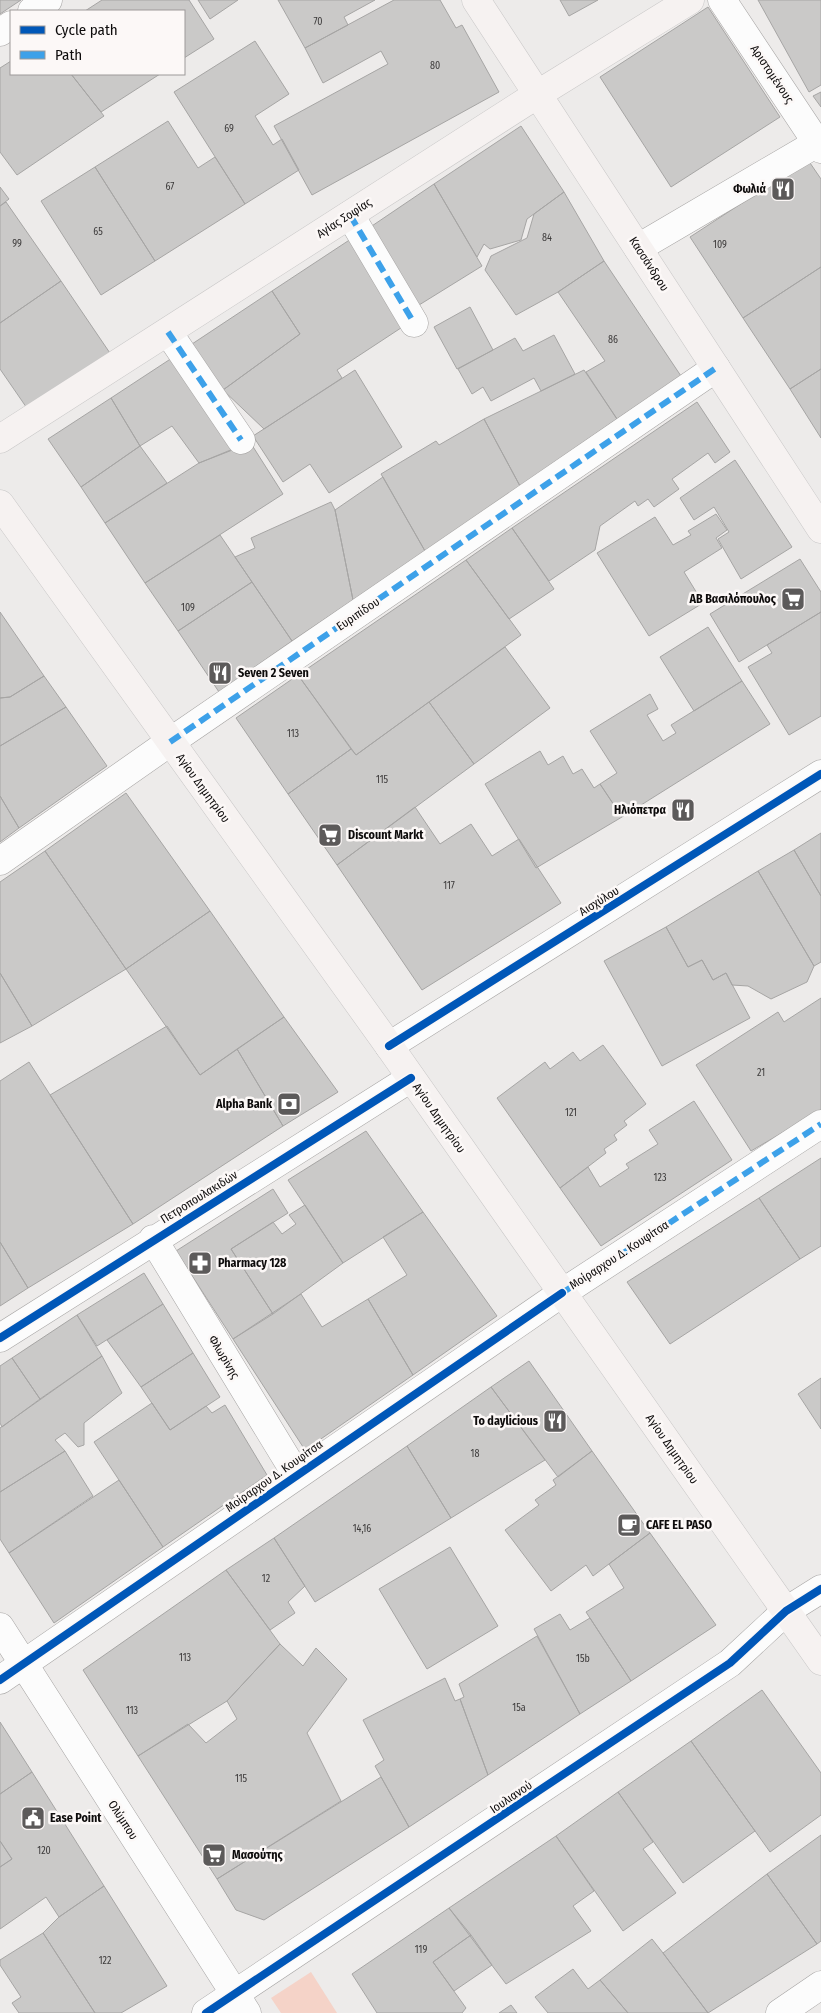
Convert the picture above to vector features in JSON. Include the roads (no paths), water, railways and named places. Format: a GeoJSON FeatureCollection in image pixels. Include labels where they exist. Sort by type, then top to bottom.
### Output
{"type":"FeatureCollection","features":[{"type":"Feature","properties":{"kind":"main road","name":"Κασσάνδρου"},"geometry":{"type":"LineString","coordinates":[[476,0],[821,529]]}},
{"type":"Feature","properties":{"kind":"main road","name":"Αγίας Σοφίας"},"geometry":{"type":"LineString","coordinates":[[0,439],[538,94],[690,0]]}},
{"type":"Feature","properties":{"kind":"main road","name":"Αγίου Δημητρίου"},"geometry":{"type":"LineString","coordinates":[[0,504],[389,1046],[821,1661]]}},
{"type":"Feature","properties":{"kind":"street"},"geometry":{"type":"LineString","coordinates":[[33,10],[48,0]]}},
{"type":"Feature","properties":{"kind":"street","name":"Αριστομένους"},"geometry":{"type":"LineString","coordinates":[[722,0],[819,146]]}},
{"type":"Feature","properties":{"kind":"street"},"geometry":{"type":"LineString","coordinates":[[638,248],[819,146]]}},
{"type":"Feature","properties":{"kind":"street"},"geometry":{"type":"LineString","coordinates":[[350,215],[414,323]]}},
{"type":"Feature","properties":{"kind":"street"},"geometry":{"type":"LineString","coordinates":[[168,332],[241,440]]}},
{"type":"Feature","properties":{"kind":"street","name":"Ευριπίδου"},"geometry":{"type":"LineString","coordinates":[[0,861],[170,742],[716,368]]}},
{"type":"Feature","properties":{"kind":"street","name":"Αισχύλου"},"geometry":{"type":"LineString","coordinates":[[389,1046],[821,774]]}},
{"type":"Feature","properties":{"kind":"street","name":"Πετροπουλακιδών"},"geometry":{"type":"LineString","coordinates":[[0,1338],[411,1078]]}},
{"type":"Feature","properties":{"kind":"street","name":"Μοίραρχου Δ. Κουφίτσα"},"geometry":{"type":"LineString","coordinates":[[0,1680],[296,1474],[562,1293],[821,1124]]}},
{"type":"Feature","properties":{"kind":"street","name":"Φλωρίνης"},"geometry":{"type":"LineString","coordinates":[[153,1240],[296,1474]]}},
{"type":"Feature","properties":{"kind":"street","name":"Ιουλιανού"},"geometry":{"type":"LineString","coordinates":[[206,2013],[241,2004],[730,1663],[786,1611],[821,1589]]}},
{"type":"Feature","properties":{"kind":"street","name":"Ολύμπου"},"geometry":{"type":"LineString","coordinates":[[0,1627],[241,2004]]}},
{"type":"Feature","properties":{"kind":"street"},"geometry":{"type":"LineString","coordinates":[[780,2013],[821,1985]]}},
{"type":"Feature","properties":{"kind":"place","name":"Φωλιά"},"geometry":{"type":"Point","coordinates":[783,189]}},
{"type":"Feature","properties":{"kind":"place","name":"ΑΒ Βασιλόπουλος"},"geometry":{"type":"Point","coordinates":[793,599]}},
{"type":"Feature","properties":{"kind":"place","name":"Seven 2 Seven"},"geometry":{"type":"Point","coordinates":[220,673]}},
{"type":"Feature","properties":{"kind":"place","name":"Ηλιόπετρα"},"geometry":{"type":"Point","coordinates":[683,810]}},
{"type":"Feature","properties":{"kind":"place","name":"Discount Markt"},"geometry":{"type":"Point","coordinates":[330,835]}},
{"type":"Feature","properties":{"kind":"place","name":"Alpha Bank"},"geometry":{"type":"Point","coordinates":[289,1104]}},
{"type":"Feature","properties":{"kind":"place","name":"Pharmacy 128"},"geometry":{"type":"Point","coordinates":[200,1263]}},
{"type":"Feature","properties":{"kind":"place","name":"To daylicious"},"geometry":{"type":"Point","coordinates":[555,1421]}},
{"type":"Feature","properties":{"kind":"place","name":"CAFE EL PASO"},"geometry":{"type":"Point","coordinates":[629,1525]}},
{"type":"Feature","properties":{"kind":"place","name":"Ease Point"},"geometry":{"type":"Point","coordinates":[33,1818]}},
{"type":"Feature","properties":{"kind":"place","name":"Μασούτης"},"geometry":{"type":"Point","coordinates":[214,1855]}}]}
